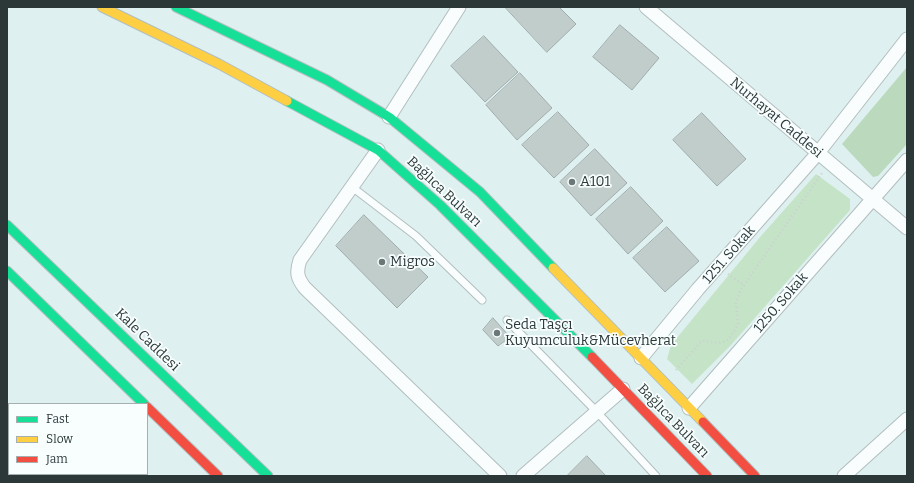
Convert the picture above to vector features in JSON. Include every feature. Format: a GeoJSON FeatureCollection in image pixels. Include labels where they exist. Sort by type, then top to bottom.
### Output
{"type":"FeatureCollection","features":[{"type":"Feature","properties":{"kind":"main road","name":"Bağlıca Bulvarı"},"geometry":{"type":"LineString","coordinates":[[102,7],[219,64],[378,150],[440,205],[623,389],[707,476]]}},
{"type":"Feature","properties":{"kind":"main road","name":"Bağlıca Bulvarı"},"geometry":{"type":"LineString","coordinates":[[176,7],[328,80],[389,117],[480,192],[755,476]]}},
{"type":"Feature","properties":{"kind":"main road","name":"Kale Caddesi"},"geometry":{"type":"LineString","coordinates":[[7,225],[268,476]]}},
{"type":"Feature","properties":{"kind":"main road"},"geometry":{"type":"LineString","coordinates":[[7,272],[143,403]]}},
{"type":"Feature","properties":{"kind":"main road"},"geometry":{"type":"LineString","coordinates":[[148,408],[218,476]]}},
{"type":"Feature","properties":{"kind":"street"},"geometry":{"type":"LineString","coordinates":[[389,117],[459,7]]}},
{"type":"Feature","properties":{"kind":"street","name":"Nurhayat Caddesi"},"geometry":{"type":"LineString","coordinates":[[646,7],[907,228]]}},
{"type":"Feature","properties":{"kind":"street","name":"1251. Sokak"},"geometry":{"type":"LineString","coordinates":[[641,358],[818,153],[907,39]]}},
{"type":"Feature","properties":{"kind":"street"},"geometry":{"type":"LineString","coordinates":[[378,150],[300,260],[297,275],[300,281],[500,476]]}},
{"type":"Feature","properties":{"kind":"street","name":"1250. Sokak"},"geometry":{"type":"LineString","coordinates":[[689,408],[907,160]]}},
{"type":"Feature","properties":{"kind":"street"},"geometry":{"type":"LineString","coordinates":[[523,476],[623,389]]}},
{"type":"Feature","properties":{"kind":"street"},"geometry":{"type":"LineString","coordinates":[[844,476],[907,419]]}},
{"type":"Feature","properties":{"kind":"lane"},"geometry":{"type":"LineString","coordinates":[[352,187],[416,236],[482,300]]}},
{"type":"Feature","properties":{"kind":"lane"},"geometry":{"type":"LineString","coordinates":[[507,320],[597,412],[656,476]]}},
{"type":"Feature","properties":{"kind":"path"},"geometry":{"type":"LineString","coordinates":[[664,383],[700,343],[704,341],[718,343],[726,341],[730,337],[738,323],[736,303],[740,291],[830,163]]}},
{"type":"Feature","properties":{"kind":"path"},"geometry":{"type":"LineString","coordinates":[[718,267],[744,285]]}},
{"type":"Feature","properties":{"kind":"green space"},"geometry":{"type":"Polygon","coordinates":[[[907,67],[907,144],[878,176],[873,177],[842,144],[907,67]]]}},
{"type":"Feature","properties":{"kind":"green space"},"geometry":{"type":"Polygon","coordinates":[[[816,174],[850,199],[850,210],[731,345],[692,384],[667,359],[671,345],[761,236],[816,174]]]}},
{"type":"Feature","properties":{"kind":"building"},"geometry":{"type":"Polygon","coordinates":[[[505,7],[559,7],[576,24],[547,52],[505,7]]]}},
{"type":"Feature","properties":{"kind":"building"},"geometry":{"type":"Polygon","coordinates":[[[620,25],[659,58],[632,90],[593,57],[620,25]]]}},
{"type":"Feature","properties":{"kind":"building"},"geometry":{"type":"Polygon","coordinates":[[[484,36],[518,72],[485,102],[451,66],[484,36]]]}},
{"type":"Feature","properties":{"kind":"building"},"geometry":{"type":"Polygon","coordinates":[[[520,73],[552,108],[517,140],[486,105],[520,73]]]}},
{"type":"Feature","properties":{"kind":"building"},"geometry":{"type":"Polygon","coordinates":[[[558,112],[589,145],[554,178],[522,145],[558,112]]]}},
{"type":"Feature","properties":{"kind":"building"},"geometry":{"type":"Polygon","coordinates":[[[702,113],[746,159],[717,186],[673,140],[702,113]]]}},
{"type":"Feature","properties":{"kind":"building"},"geometry":{"type":"Polygon","coordinates":[[[595,149],[627,183],[591,216],[560,182],[595,149]]]}},
{"type":"Feature","properties":{"kind":"building"},"geometry":{"type":"Polygon","coordinates":[[[631,187],[663,221],[628,254],[596,219],[631,187]]]}},
{"type":"Feature","properties":{"kind":"building","name":"Migros"},"geometry":{"type":"Polygon","coordinates":[[[364,215],[428,277],[397,308],[336,246],[364,215]]]}},
{"type":"Feature","properties":{"kind":"building"},"geometry":{"type":"Polygon","coordinates":[[[667,227],[699,261],[665,292],[633,258],[667,227]]]}},
{"type":"Feature","properties":{"kind":"building","name":"Seda Taşçı Kuyumculuk&Mücevherat"},"geometry":{"type":"Polygon","coordinates":[[[493,318],[510,337],[498,346],[483,330],[493,318]]]}},
{"type":"Feature","properties":{"kind":"building"},"geometry":{"type":"Polygon","coordinates":[[[587,456],[606,476],[567,476],[587,456]]]}},
{"type":"Feature","properties":{"kind":"traffic: fast"},"geometry":{"type":"LineString","coordinates":[[176,7],[327,80],[389,117],[480,192],[553,268]]}},
{"type":"Feature","properties":{"kind":"traffic: fast"},"geometry":{"type":"LineString","coordinates":[[287,101],[378,150],[440,205],[592,357]]}},
{"type":"Feature","properties":{"kind":"traffic: fast"},"geometry":{"type":"LineString","coordinates":[[7,225],[268,476]]}},
{"type":"Feature","properties":{"kind":"traffic: fast"},"geometry":{"type":"LineString","coordinates":[[7,271],[143,403]]}},
{"type":"Feature","properties":{"kind":"traffic: slow"},"geometry":{"type":"LineString","coordinates":[[102,7],[219,64],[287,101]]}},
{"type":"Feature","properties":{"kind":"traffic: slow"},"geometry":{"type":"LineString","coordinates":[[553,268],[703,422]]}},
{"type":"Feature","properties":{"kind":"traffic: jam"},"geometry":{"type":"LineString","coordinates":[[592,357],[707,476]]}},
{"type":"Feature","properties":{"kind":"traffic: jam"},"geometry":{"type":"LineString","coordinates":[[148,408],[218,476]]}},
{"type":"Feature","properties":{"kind":"traffic: jam"},"geometry":{"type":"LineString","coordinates":[[703,422],[755,476]]}},
{"type":"Feature","properties":{"kind":"place","name":"A101"},"geometry":{"type":"Point","coordinates":[572,182]}},
{"type":"Feature","properties":{"kind":"place","name":"Migros"},"geometry":{"type":"Point","coordinates":[382,262]}},
{"type":"Feature","properties":{"kind":"place","name":"Seda Taşçı Kuyumculuk&Mücevherat"},"geometry":{"type":"Point","coordinates":[497,333]}}]}
